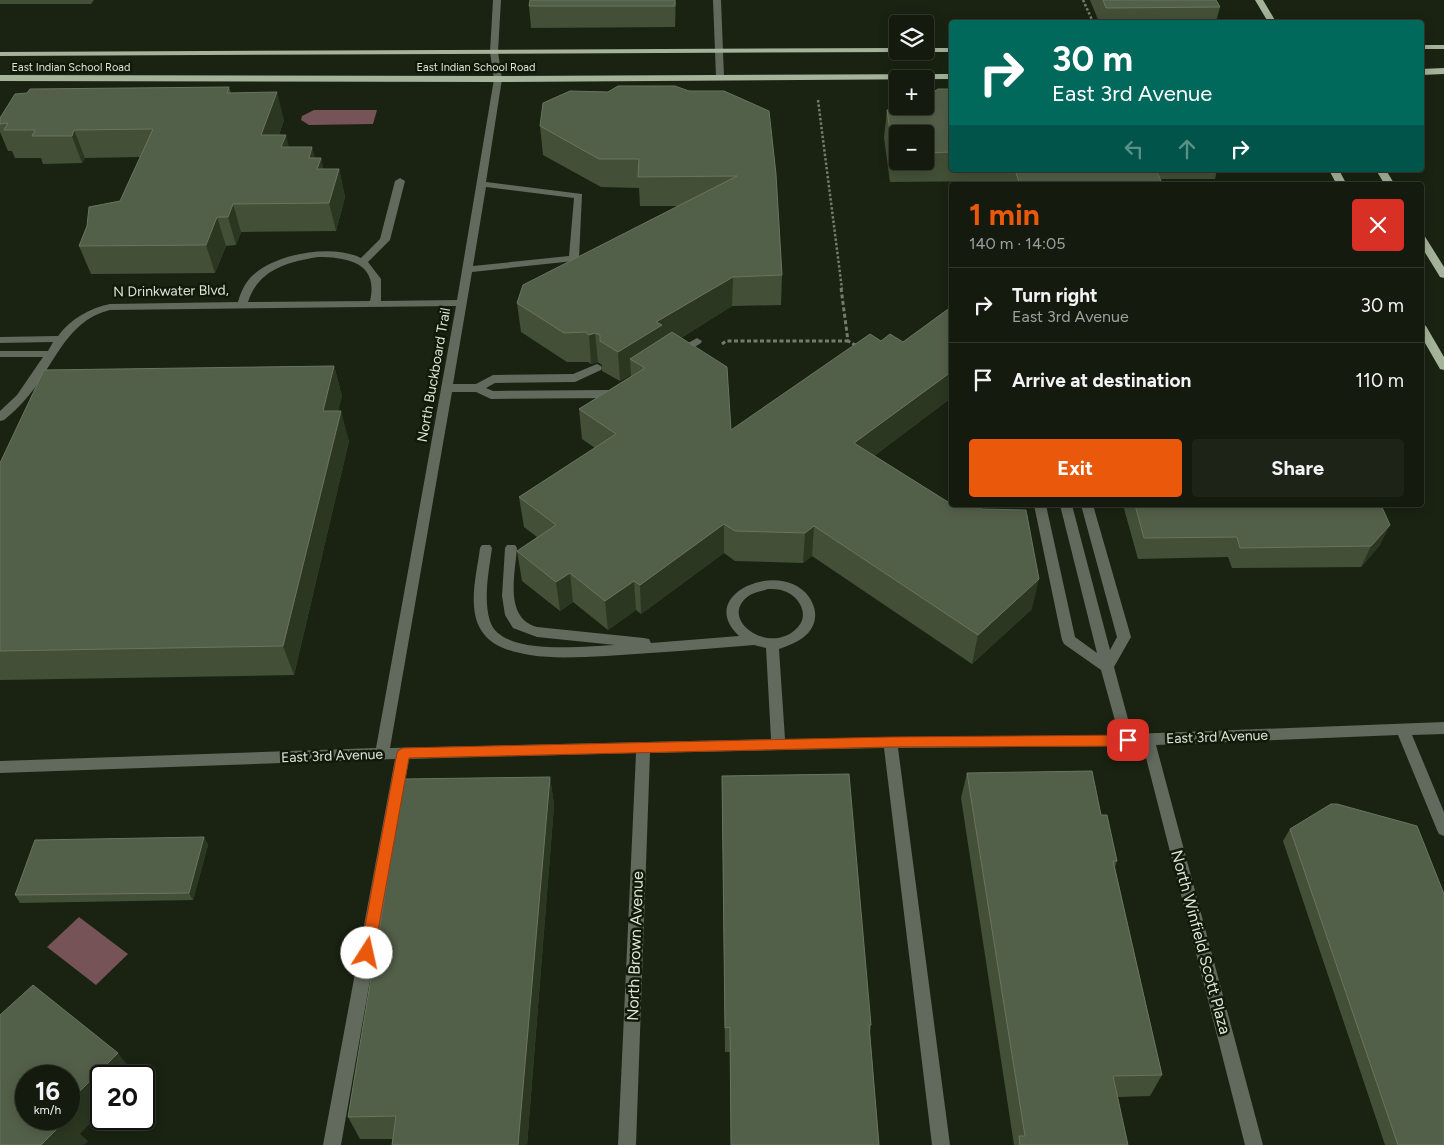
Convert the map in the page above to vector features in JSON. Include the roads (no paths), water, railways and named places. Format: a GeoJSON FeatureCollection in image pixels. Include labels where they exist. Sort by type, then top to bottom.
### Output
{"type":"FeatureCollection","features":[{"type":"Feature","properties":{"kind":"main road"},"geometry":{"type":"LineString","coordinates":[[1259,0],[1271,20]]}},
{"type":"Feature","properties":{"kind":"main road"},"geometry":{"type":"LineString","coordinates":[[1424,47],[1444,47]]}},
{"type":"Feature","properties":{"kind":"main road","name":"East Indian School Road"},"geometry":{"type":"LineString","coordinates":[[0,54],[889,50]]}},
{"type":"Feature","properties":{"kind":"main road"},"geometry":{"type":"LineString","coordinates":[[934,50],[949,50]]}},
{"type":"Feature","properties":{"kind":"main road"},"geometry":{"type":"LineString","coordinates":[[1424,72],[1444,71]]}},
{"type":"Feature","properties":{"kind":"main road","name":"East Indian School Road"},"geometry":{"type":"LineString","coordinates":[[0,78],[498,79],[949,76]]}},
{"type":"Feature","properties":{"kind":"main road"},"geometry":{"type":"LineString","coordinates":[[1424,242],[1444,275]]}},
{"type":"Feature","properties":{"kind":"main road"},"geometry":{"type":"LineString","coordinates":[[1424,331],[1444,367]]}},
{"type":"Feature","properties":{"kind":"street","name":"North Buckboard Trail"},"geometry":{"type":"LineString","coordinates":[[382,754],[462,303],[498,79],[494,52],[497,0]]}},
{"type":"Feature","properties":{"kind":"street"},"geometry":{"type":"LineString","coordinates":[[718,0],[720,77]]}},
{"type":"Feature","properties":{"kind":"street"},"geometry":{"type":"LineString","coordinates":[[361,263],[385,240],[400,181]]}},
{"type":"Feature","properties":{"kind":"street"},"geometry":{"type":"LineString","coordinates":[[467,270],[574,258],[578,196],[481,184]]}},
{"type":"Feature","properties":{"kind":"street"},"geometry":{"type":"LineString","coordinates":[[242,305],[246,292],[255,279],[270,268],[290,259],[311,255],[333,254],[352,258],[367,266],[376,277],[378,290],[375,303]]}},
{"type":"Feature","properties":{"kind":"street","name":"N Drinkwater Blvd,"},"geometry":{"type":"LineString","coordinates":[[0,417],[21,398],[68,329],[85,317],[110,306],[462,303]]}},
{"type":"Feature","properties":{"kind":"street"},"geometry":{"type":"LineString","coordinates":[[0,340],[62,339]]}},
{"type":"Feature","properties":{"kind":"street"},"geometry":{"type":"LineString","coordinates":[[666,361],[697,341]]}},
{"type":"Feature","properties":{"kind":"street"},"geometry":{"type":"LineString","coordinates":[[0,354],[51,354]]}},
{"type":"Feature","properties":{"kind":"street"},"geometry":{"type":"LineString","coordinates":[[478,388],[493,379],[575,378],[597,368]]}},
{"type":"Feature","properties":{"kind":"street"},"geometry":{"type":"LineString","coordinates":[[446,388],[478,388],[491,395],[611,394],[626,385]]}},
{"type":"Feature","properties":{"kind":"street"},"geometry":{"type":"LineString","coordinates":[[1040,507],[1069,640],[1107,667]]}},
{"type":"Feature","properties":{"kind":"street"},"geometry":{"type":"LineString","coordinates":[[1067,507],[1107,667],[1128,740]]}},
{"type":"Feature","properties":{"kind":"street"},"geometry":{"type":"LineString","coordinates":[[1088,507],[1124,637],[1107,667]]}},
{"type":"Feature","properties":{"kind":"street"},"geometry":{"type":"LineString","coordinates":[[486,548],[481,602],[484,625],[494,638],[510,645],[539,651],[572,652],[754,640],[772,644],[785,642],[796,637],[809,622],[810,612],[807,603],[801,595],[780,585],[755,586],[744,592],[736,600],[732,609],[732,619],[737,629],[754,640]]}},
{"type":"Feature","properties":{"kind":"street"},"geometry":{"type":"LineString","coordinates":[[512,548],[508,592],[509,604],[516,622],[527,629],[561,636],[599,637],[672,646]]}},
{"type":"Feature","properties":{"kind":"street"},"geometry":{"type":"LineString","coordinates":[[772,644],[778,745]]}},
{"type":"Feature","properties":{"kind":"street","name":"East 3rd Avenue"},"geometry":{"type":"LineString","coordinates":[[0,767],[403,753],[890,742],[1148,740],[1444,728]]}},
{"type":"Feature","properties":{"kind":"street"},"geometry":{"type":"LineString","coordinates":[[1403,730],[1444,830]]}},
{"type":"Feature","properties":{"kind":"street","name":"North Winfield Scott Plaza"},"geometry":{"type":"LineString","coordinates":[[1148,740],[1254,1145]]}},
{"type":"Feature","properties":{"kind":"street"},"geometry":{"type":"LineString","coordinates":[[890,742],[941,1145]]}},
{"type":"Feature","properties":{"kind":"street","name":"North Brown Avenue"},"geometry":{"type":"LineString","coordinates":[[627,1145],[643,748]]}},
{"type":"Feature","properties":{"kind":"street"},"geometry":{"type":"LineString","coordinates":[[332,1145],[403,753]]}}]}
